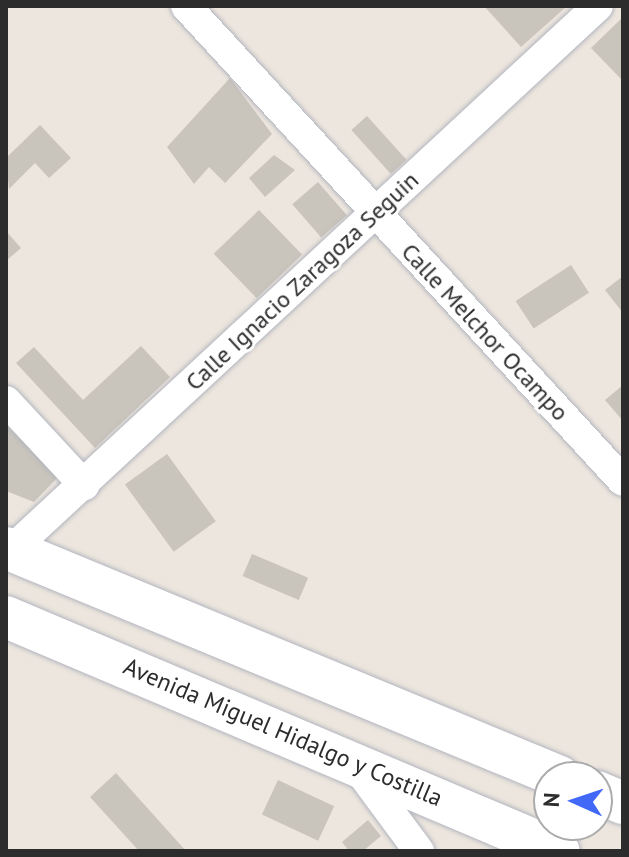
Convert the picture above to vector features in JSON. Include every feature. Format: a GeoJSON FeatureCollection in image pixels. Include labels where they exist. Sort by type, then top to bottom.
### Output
{"type":"FeatureCollection","features":[{"type":"Feature","properties":{"kind":"main road"},"geometry":{"type":"LineString","coordinates":[[8,551],[533,766]]}},
{"type":"Feature","properties":{"kind":"main road","name":"Avenida Miguel Hidalgo y Costilla"},"geometry":{"type":"LineString","coordinates":[[6,617],[351,759],[559,851]]}},
{"type":"Feature","properties":{"kind":"street","name":"Calle Melchor Ocampo"},"geometry":{"type":"LineString","coordinates":[[186,6],[623,481]]}},
{"type":"Feature","properties":{"kind":"street","name":"Calle Ignacio Zaragoza Seguin"},"geometry":{"type":"LineString","coordinates":[[8,551],[84,485],[598,6]]}},
{"type":"Feature","properties":{"kind":"street"},"geometry":{"type":"LineString","coordinates":[[6,401],[84,485]]}},
{"type":"Feature","properties":{"kind":"street"},"geometry":{"type":"LineString","coordinates":[[351,759],[419,851]]}},
{"type":"Feature","properties":{"kind":"building"},"geometry":{"type":"Polygon","coordinates":[[[484,6],[567,6],[521,47],[484,6]]]}},
{"type":"Feature","properties":{"kind":"building"},"geometry":{"type":"Polygon","coordinates":[[[623,17],[623,77],[621,79],[591,48],[623,17]]]}},
{"type":"Feature","properties":{"kind":"building"},"geometry":{"type":"Polygon","coordinates":[[[230,78],[272,134],[225,183],[209,167],[194,184],[167,147],[230,78]]]}},
{"type":"Feature","properties":{"kind":"building"},"geometry":{"type":"Polygon","coordinates":[[[367,116],[406,160],[391,174],[351,130],[367,116]]]}},
{"type":"Feature","properties":{"kind":"building"},"geometry":{"type":"Polygon","coordinates":[[[40,125],[71,158],[49,178],[35,163],[9,189],[6,158],[40,125]]]}},
{"type":"Feature","properties":{"kind":"building"},"geometry":{"type":"Polygon","coordinates":[[[274,155],[295,170],[265,197],[249,178],[274,155]]]}},
{"type":"Feature","properties":{"kind":"building"},"geometry":{"type":"Polygon","coordinates":[[[318,182],[347,215],[321,238],[292,204],[318,182]]]}},
{"type":"Feature","properties":{"kind":"building"},"geometry":{"type":"Polygon","coordinates":[[[259,210],[302,255],[257,298],[214,254],[259,210]]]}},
{"type":"Feature","properties":{"kind":"building"},"geometry":{"type":"Polygon","coordinates":[[[6,231],[21,248],[6,261],[6,231]]]}},
{"type":"Feature","properties":{"kind":"building"},"geometry":{"type":"Polygon","coordinates":[[[571,265],[589,293],[534,329],[516,301],[571,265]]]}},
{"type":"Feature","properties":{"kind":"building"},"geometry":{"type":"Polygon","coordinates":[[[623,276],[623,313],[605,290],[623,276]]]}},
{"type":"Feature","properties":{"kind":"building"},"geometry":{"type":"Polygon","coordinates":[[[141,346],[170,377],[95,448],[16,363],[34,347],[83,400],[141,346]]]}},
{"type":"Feature","properties":{"kind":"building"},"geometry":{"type":"Polygon","coordinates":[[[623,385],[623,421],[605,400],[623,385]]]}},
{"type":"Feature","properties":{"kind":"building"},"geometry":{"type":"Polygon","coordinates":[[[6,425],[59,476],[34,502],[6,491],[6,425]]]}},
{"type":"Feature","properties":{"kind":"building"},"geometry":{"type":"Polygon","coordinates":[[[167,454],[216,521],[174,552],[125,485],[167,454]]]}},
{"type":"Feature","properties":{"kind":"building"},"geometry":{"type":"Polygon","coordinates":[[[252,554],[308,578],[299,600],[243,576],[252,554]]]}},
{"type":"Feature","properties":{"kind":"building"},"geometry":{"type":"Polygon","coordinates":[[[116,773],[186,851],[139,851],[90,797],[116,773]]]}},
{"type":"Feature","properties":{"kind":"building"},"geometry":{"type":"Polygon","coordinates":[[[278,780],[334,806],[318,841],[262,814],[278,780]]]}},
{"type":"Feature","properties":{"kind":"building"},"geometry":{"type":"Polygon","coordinates":[[[368,820],[381,836],[363,851],[349,851],[342,842],[368,820]]]}}]}
